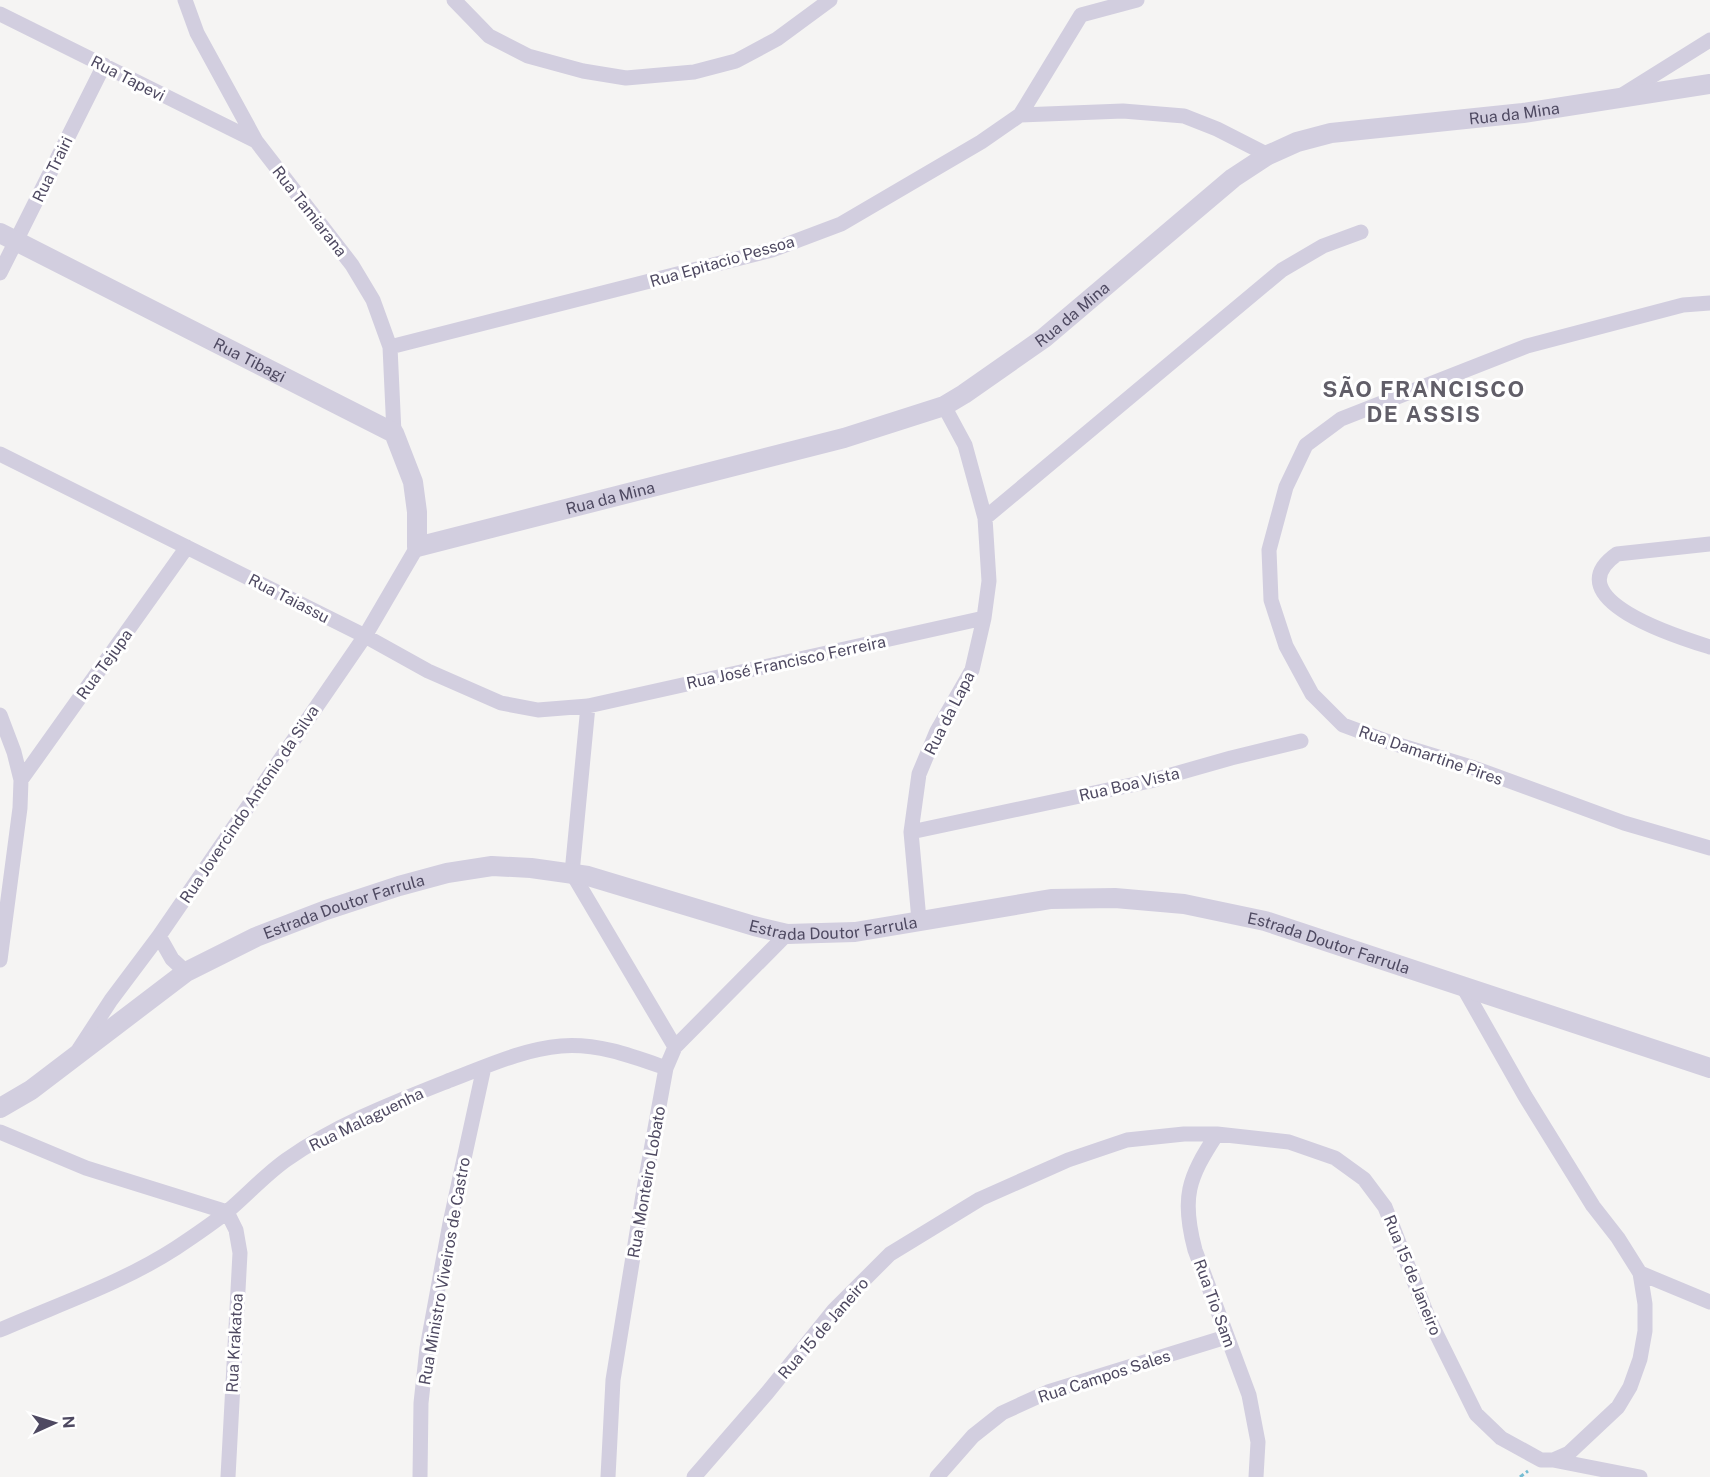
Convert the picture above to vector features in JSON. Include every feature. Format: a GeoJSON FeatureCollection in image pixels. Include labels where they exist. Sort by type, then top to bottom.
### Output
{"type":"FeatureCollection","features":[{"type":"Feature","properties":{"kind":"street","name":"Rua Tamiarana"},"geometry":{"type":"LineString","coordinates":[[185,0],[197,33],[256,141],[352,265],[373,300],[390,347],[394,433]]}},
{"type":"Feature","properties":{"kind":"street"},"geometry":{"type":"LineString","coordinates":[[454,0],[489,36],[528,56],[583,71],[626,78],[694,72],[736,61],[777,39],[830,0]]}},
{"type":"Feature","properties":{"kind":"street"},"geometry":{"type":"LineString","coordinates":[[1080,7],[1137,0]]}},
{"type":"Feature","properties":{"kind":"street","name":"Rua Epitacio Pessoa"},"geometry":{"type":"LineString","coordinates":[[390,347],[782,246],[841,224],[981,142],[1020,115],[1080,7]]}},
{"type":"Feature","properties":{"kind":"street","name":"Rua Tapevi"},"geometry":{"type":"LineString","coordinates":[[0,14],[256,141]]}},
{"type":"Feature","properties":{"kind":"street"},"geometry":{"type":"LineString","coordinates":[[1615,100],[1710,40]]}},
{"type":"Feature","properties":{"kind":"street","name":"Rua Trairi"},"geometry":{"type":"LineString","coordinates":[[0,273],[8,237],[104,65]]}},
{"type":"Feature","properties":{"kind":"street","name":"Rua da Mina"},"geometry":{"type":"LineString","coordinates":[[417,547],[844,438],[944,406],[1044,338],[1233,178],[1268,155],[1297,142],[1331,133],[1523,113],[1710,84]]}},
{"type":"Feature","properties":{"kind":"street"},"geometry":{"type":"LineString","coordinates":[[1020,115],[1123,111],[1184,116],[1217,129],[1268,155]]}},
{"type":"Feature","properties":{"kind":"street"},"geometry":{"type":"LineString","coordinates":[[985,518],[1282,270],[1323,246],[1361,232]]}},
{"type":"Feature","properties":{"kind":"street","name":"Rua Tibagi"},"geometry":{"type":"LineString","coordinates":[[8,237],[394,433]]}},
{"type":"Feature","properties":{"kind":"street","name":"Rua Damartine Pires"},"geometry":{"type":"LineString","coordinates":[[1710,303],[1683,305],[1527,346],[1341,419],[1306,445],[1286,486],[1269,550],[1271,600],[1286,646],[1312,694],[1344,725],[1389,742],[1474,768],[1624,823],[1710,848]]}},
{"type":"Feature","properties":{"kind":"street","name":"Rua da Lapa"},"geometry":{"type":"LineString","coordinates":[[919,920],[911,832],[919,774],[937,731],[972,670],[984,618],[989,581],[985,518],[965,445],[944,406]]}},
{"type":"Feature","properties":{"kind":"street"},"geometry":{"type":"LineString","coordinates":[[394,433],[413,482],[417,512],[417,547]]}},
{"type":"Feature","properties":{"kind":"street","name":"Rua Taiassu"},"geometry":{"type":"LineString","coordinates":[[0,454],[365,636],[428,671],[501,703],[538,710],[588,706]]}},
{"type":"Feature","properties":{"kind":"street"},"geometry":{"type":"LineString","coordinates":[[1710,544],[1617,554],[1610,560],[1601,575],[1601,586],[1606,599],[1618,608],[1640,621],[1710,646]]}},
{"type":"Feature","properties":{"kind":"street","name":"Rua Tejupa"},"geometry":{"type":"LineString","coordinates":[[21,780],[187,547]]}},
{"type":"Feature","properties":{"kind":"street","name":"Rua Jovercindo Antonio da Silva"},"geometry":{"type":"LineString","coordinates":[[74,1057],[111,1000],[159,936],[365,636],[417,547]]}},
{"type":"Feature","properties":{"kind":"street","name":"Rua José Francisco Ferreira"},"geometry":{"type":"LineString","coordinates":[[588,706],[984,618]]}},
{"type":"Feature","properties":{"kind":"street"},"geometry":{"type":"LineString","coordinates":[[588,706],[572,873],[675,1047]]}},
{"type":"Feature","properties":{"kind":"street"},"geometry":{"type":"LineString","coordinates":[[0,715],[14,752],[21,780],[20,808],[0,960]]}},
{"type":"Feature","properties":{"kind":"street","name":"Rua Boa Vista"},"geometry":{"type":"LineString","coordinates":[[911,832],[1150,781],[1301,741]]}},
{"type":"Feature","properties":{"kind":"street","name":"Estrada Doutor Farrula"},"geometry":{"type":"LineString","coordinates":[[0,1107],[31,1090],[186,972],[256,937],[326,909],[447,873],[492,866],[572,873],[625,886],[787,934],[855,932],[1051,899],[1115,898],[1184,904],[1265,921],[1710,1068]]}},
{"type":"Feature","properties":{"kind":"street","name":"Rua Monteiro Lobato"},"geometry":{"type":"LineString","coordinates":[[608,1477],[613,1380],[666,1068],[675,1047],[787,934]]}},
{"type":"Feature","properties":{"kind":"street"},"geometry":{"type":"LineString","coordinates":[[159,936],[172,959],[186,972]]}},
{"type":"Feature","properties":{"kind":"street"},"geometry":{"type":"LineString","coordinates":[[1462,985],[1525,1096],[1593,1206],[1618,1238],[1640,1274],[1645,1304],[1645,1331],[1640,1359],[1630,1387],[1618,1407],[1569,1453],[1553,1460]]}},
{"type":"Feature","properties":{"kind":"street","name":"Rua Malaguenha"},"geometry":{"type":"LineString","coordinates":[[0,1330],[137,1272],[227,1212],[285,1161],[322,1136],[388,1105],[484,1067],[537,1050],[560,1046],[580,1046],[625,1054],[666,1068]]}},
{"type":"Feature","properties":{"kind":"street","name":"Rua Ministro Viveiros de Castro"},"geometry":{"type":"LineString","coordinates":[[420,1477],[421,1403],[428,1348],[450,1223],[484,1067]]}},
{"type":"Feature","properties":{"kind":"street"},"geometry":{"type":"LineString","coordinates":[[0,1132],[86,1168],[227,1212]]}},
{"type":"Feature","properties":{"kind":"street","name":"Rua 15 de Janeiro"},"geometry":{"type":"LineString","coordinates":[[694,1477],[767,1393],[834,1310],[890,1254],[980,1199],[1068,1160],[1127,1140],[1184,1134],[1217,1134],[1289,1142],[1335,1158],[1364,1179],[1385,1207],[1428,1317],[1476,1414],[1501,1438],[1541,1460],[1553,1460],[1640,1477]]}},
{"type":"Feature","properties":{"kind":"street","name":"Rua Tio Sam"},"geometry":{"type":"LineString","coordinates":[[1217,1134],[1202,1157],[1191,1181],[1187,1200],[1188,1216],[1195,1250],[1249,1395],[1258,1442],[1256,1477]]}},
{"type":"Feature","properties":{"kind":"street","name":"Rua Krakatoa"},"geometry":{"type":"LineString","coordinates":[[227,1212],[236,1230],[240,1253],[228,1477]]}},
{"type":"Feature","properties":{"kind":"street"},"geometry":{"type":"LineString","coordinates":[[1640,1274],[1710,1302]]}},
{"type":"Feature","properties":{"kind":"street","name":"Rua Campos Sales"},"geometry":{"type":"LineString","coordinates":[[937,1477],[973,1436],[1002,1413],[1048,1392],[1226,1337]]}},
{"type":"Feature","properties":{"kind":"district","name":"SÃO FRANCISCO DE ASSIS"},"geometry":{"type":"Point","coordinates":[1424,402]}}]}
